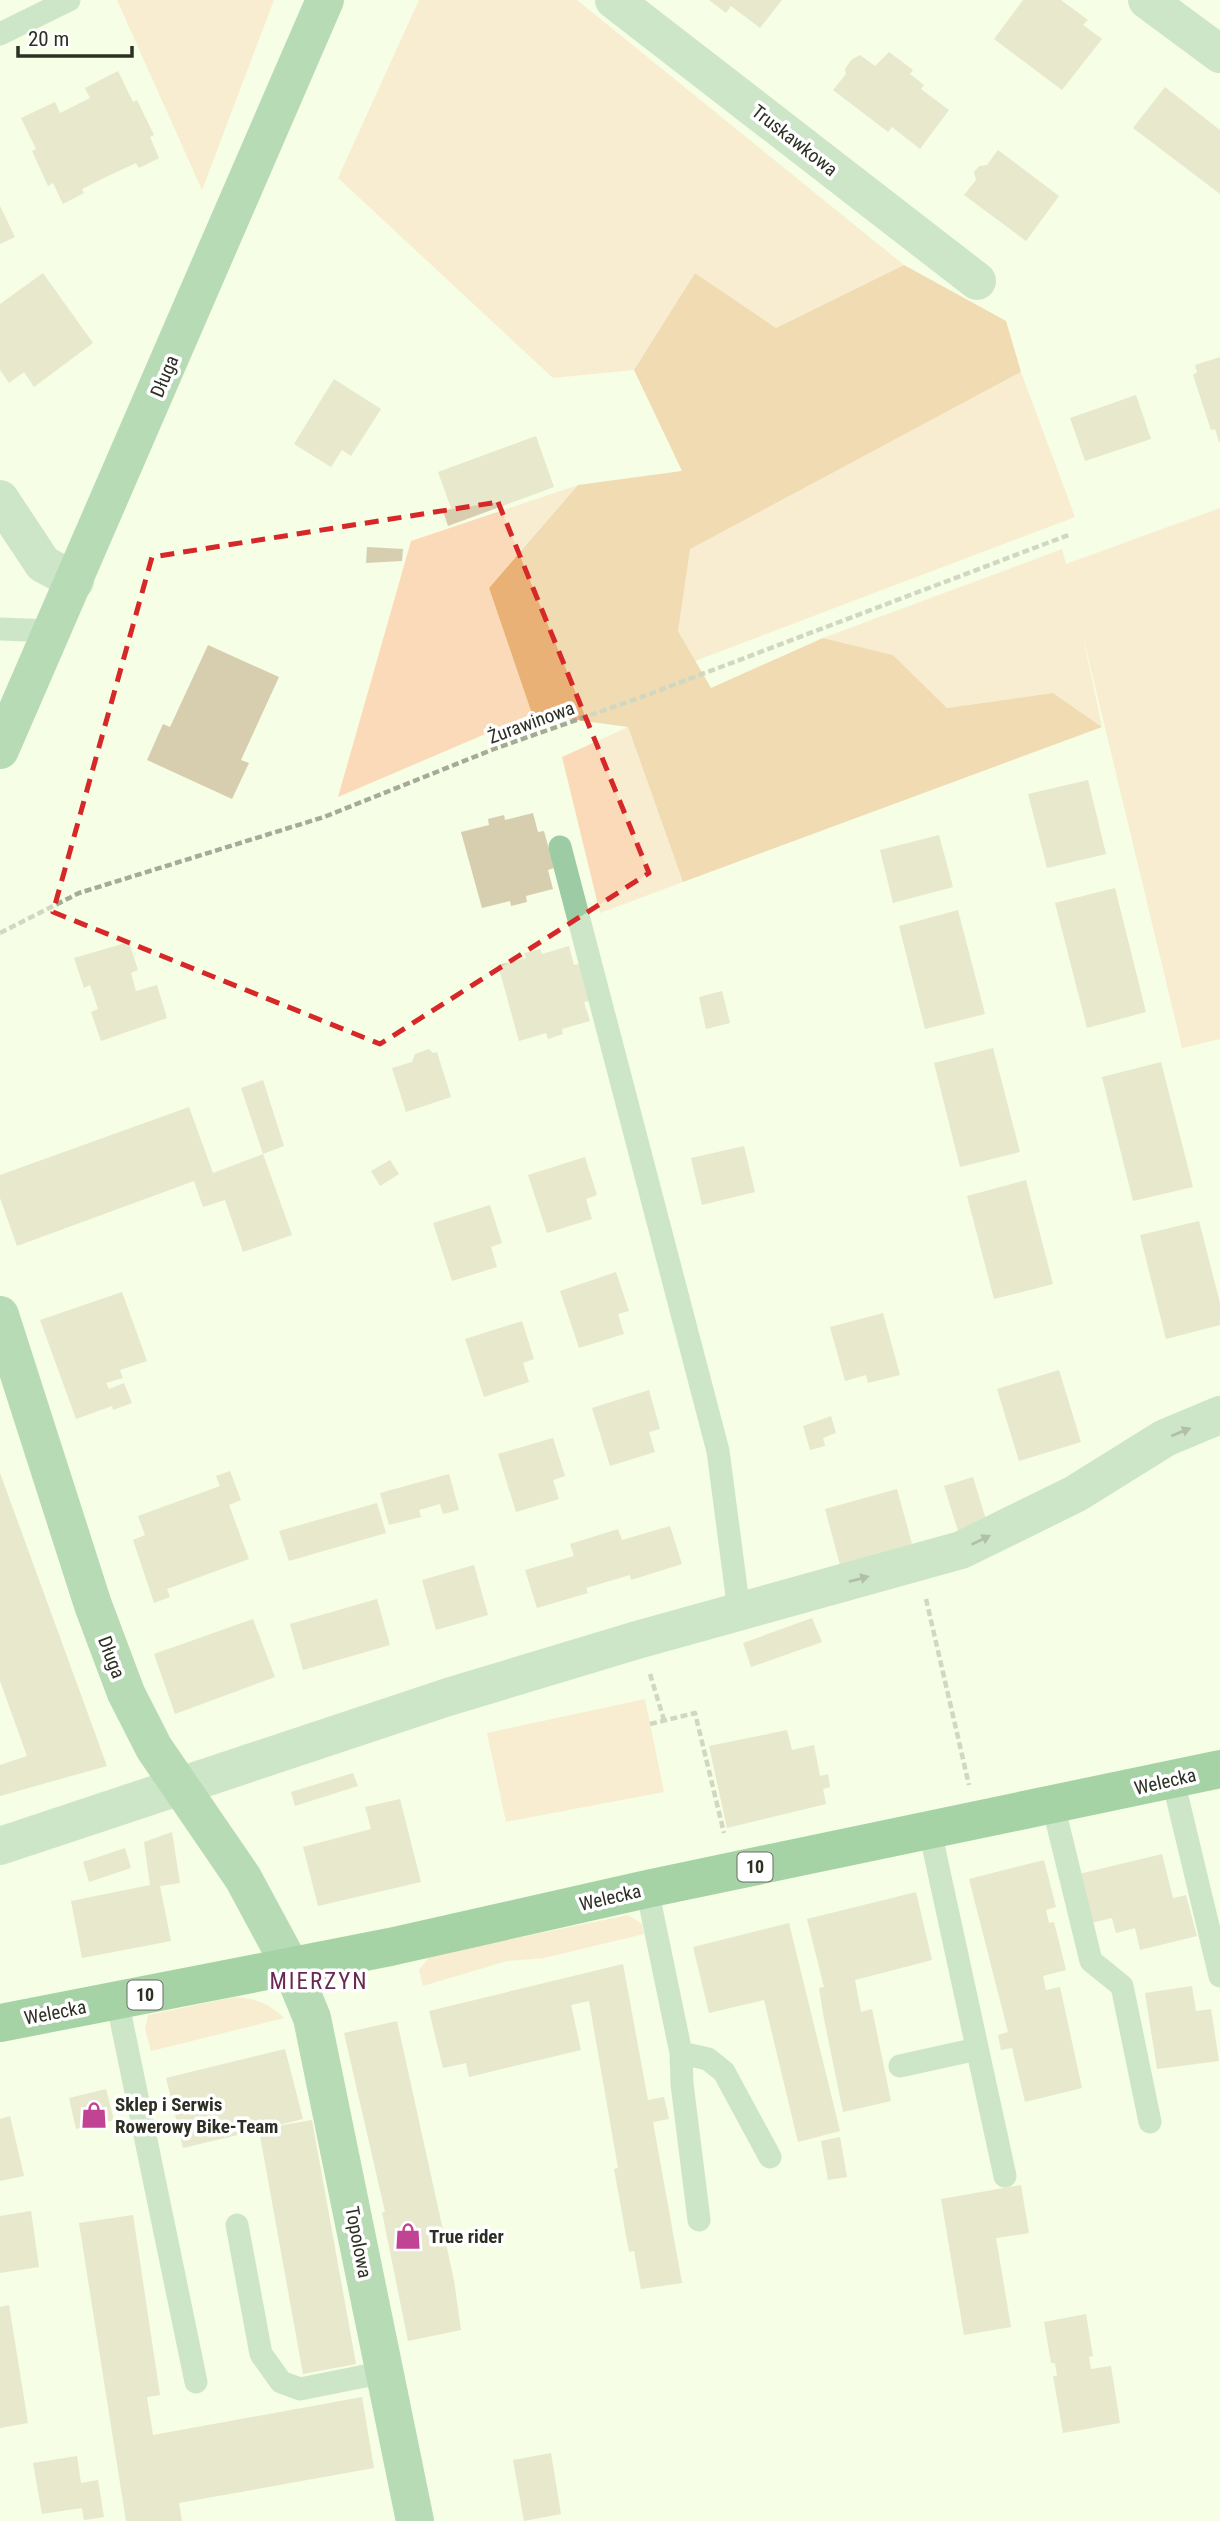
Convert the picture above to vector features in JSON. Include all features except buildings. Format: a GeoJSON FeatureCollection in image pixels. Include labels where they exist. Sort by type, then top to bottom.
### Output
{"type":"FeatureCollection","features":[{"type":"Feature","properties":{"kind":"main road","name":"Welecka"},"geometry":{"type":"LineString","coordinates":[[0,2023],[290,1966],[1220,1769]]}},
{"type":"Feature","properties":{"kind":"street","name":"Długa"},"geometry":{"type":"LineString","coordinates":[[0,750],[326,0]]}},
{"type":"Feature","properties":{"kind":"street","name":"Truskawkowa"},"geometry":{"type":"LineString","coordinates":[[614,0],[977,281]]}},
{"type":"Feature","properties":{"kind":"street"},"geometry":{"type":"LineString","coordinates":[[1147,0],[1220,54]]}},
{"type":"Feature","properties":{"kind":"street"},"geometry":{"type":"LineString","coordinates":[[0,499],[43,564],[75,581]]}},
{"type":"Feature","properties":{"kind":"street","name":"Długa"},"geometry":{"type":"LineString","coordinates":[[0,1315],[104,1637],[142,1725],[181,1788],[226,1849],[290,1966]]}},
{"type":"Feature","properties":{"kind":"street"},"geometry":{"type":"LineString","coordinates":[[0,1846],[448,1697],[739,1611],[961,1550],[1075,1494],[1165,1438],[1220,1415]]}},
{"type":"Feature","properties":{"kind":"street","name":"Topolowa"},"geometry":{"type":"LineString","coordinates":[[290,1966],[316,2034],[415,2521]]}},
{"type":"Feature","properties":{"kind":"lane"},"geometry":{"type":"LineString","coordinates":[[0,34],[69,0]]}},
{"type":"Feature","properties":{"kind":"lane"},"geometry":{"type":"LineString","coordinates":[[0,629],[52,632]]}},
{"type":"Feature","properties":{"kind":"lane"},"geometry":{"type":"LineString","coordinates":[[560,847],[718,1451],[739,1611]]}},
{"type":"Feature","properties":{"kind":"lane"},"geometry":{"type":"LineString","coordinates":[[1173,1780],[1220,1976]]}},
{"type":"Feature","properties":{"kind":"lane"},"geometry":{"type":"LineString","coordinates":[[1053,1805],[1091,1961],[1122,1986],[1150,2122]]}},
{"type":"Feature","properties":{"kind":"lane"},"geometry":{"type":"LineString","coordinates":[[930,1831],[1005,2176]]}},
{"type":"Feature","properties":{"kind":"lane"},"geometry":{"type":"LineString","coordinates":[[646,1889],[681,2053],[687,2138],[699,2220]]}},
{"type":"Feature","properties":{"kind":"lane"},"geometry":{"type":"LineString","coordinates":[[117,2000],[196,2382]]}},
{"type":"Feature","properties":{"kind":"lane"},"geometry":{"type":"LineString","coordinates":[[900,2066],[977,2049]]}},
{"type":"Feature","properties":{"kind":"lane"},"geometry":{"type":"LineString","coordinates":[[681,2053],[708,2059],[724,2071],[770,2157]]}},
{"type":"Feature","properties":{"kind":"lane"},"geometry":{"type":"LineString","coordinates":[[237,2225],[261,2354],[281,2382],[300,2389],[385,2372]]}},
{"type":"Feature","properties":{"kind":"path","name":"Żurawinowa"},"geometry":{"type":"LineString","coordinates":[[0,933],[79,893],[324,817],[494,749],[647,695],[1071,534]]}},
{"type":"Feature","properties":{"kind":"path"},"geometry":{"type":"LineString","coordinates":[[917,1564],[969,1785]]}},
{"type":"Feature","properties":{"kind":"path"},"geometry":{"type":"LineString","coordinates":[[648,1667],[664,1720]]}},
{"type":"Feature","properties":{"kind":"path"},"geometry":{"type":"LineString","coordinates":[[650,1724],[695,1713],[725,1837]]}},
{"type":"Feature","properties":{"kind":"highlighted area"},"geometry":{"type":"Polygon","coordinates":[[[498,502],[649,873],[380,1044],[53,912],[152,557],[498,502]]]}},
{"type":"Feature","properties":{"kind":"shaded area"},"geometry":{"type":"Polygon","coordinates":[[[117,0],[274,0],[202,190],[117,0]]]}},
{"type":"Feature","properties":{"kind":"shaded area"},"geometry":{"type":"Polygon","coordinates":[[[419,0],[577,0],[904,265],[776,328],[695,273],[634,370],[553,378],[338,178],[419,0]]]}},
{"type":"Feature","properties":{"kind":"shaded area"},"geometry":{"type":"Polygon","coordinates":[[[904,265],[1006,321],[1021,372],[690,549],[678,631],[711,688],[823,638],[893,655],[947,708],[1053,693],[1102,727],[683,882],[628,727],[532,714],[489,588],[578,485],[682,471],[634,370],[695,273],[776,328],[904,265]]]}},
{"type":"Feature","properties":{"kind":"shaded area"},"geometry":{"type":"Polygon","coordinates":[[[1021,372],[1075,517],[695,661],[678,631],[689,549],[1021,372]]]}},
{"type":"Feature","properties":{"kind":"shaded area"},"geometry":{"type":"Polygon","coordinates":[[[578,485],[489,588],[532,714],[338,797],[411,541],[578,485]]]}},
{"type":"Feature","properties":{"kind":"shaded area"},"geometry":{"type":"Polygon","coordinates":[[[1220,508],[1220,1039],[1182,1048],[1082,632],[1102,727],[1053,693],[947,708],[893,655],[823,638],[1062,549],[1066,564],[1220,508]]]}},
{"type":"Feature","properties":{"kind":"shaded area"},"geometry":{"type":"Polygon","coordinates":[[[628,727],[683,882],[600,913],[562,757],[628,727]]]}},
{"type":"Feature","properties":{"kind":"shaded area"},"geometry":{"type":"Polygon","coordinates":[[[645,1699],[664,1792],[506,1822],[487,1733],[645,1699]]]}},
{"type":"Feature","properties":{"kind":"shaded area"},"geometry":{"type":"Polygon","coordinates":[[[628,1915],[642,1924],[644,1934],[544,1958],[507,1961],[423,1986],[419,1970],[430,1956],[628,1915]]]}},
{"type":"Feature","properties":{"kind":"shaded area"},"geometry":{"type":"Polygon","coordinates":[[[235,1997],[262,2003],[284,2018],[151,2051],[145,2029],[148,2015],[235,1997]]]}},
{"type":"Feature","properties":{"kind":"place","name":"Sklep i Serwis Rowerowy Bike-Team"},"geometry":{"type":"Point","coordinates":[94,2115]}},
{"type":"Feature","properties":{"kind":"place","name":"True rider"},"geometry":{"type":"Point","coordinates":[408,2236]}},
{"type":"Feature","properties":{"kind":"district","name":"MIERZYN"},"geometry":{"type":"Point","coordinates":[319,1981]}}]}
